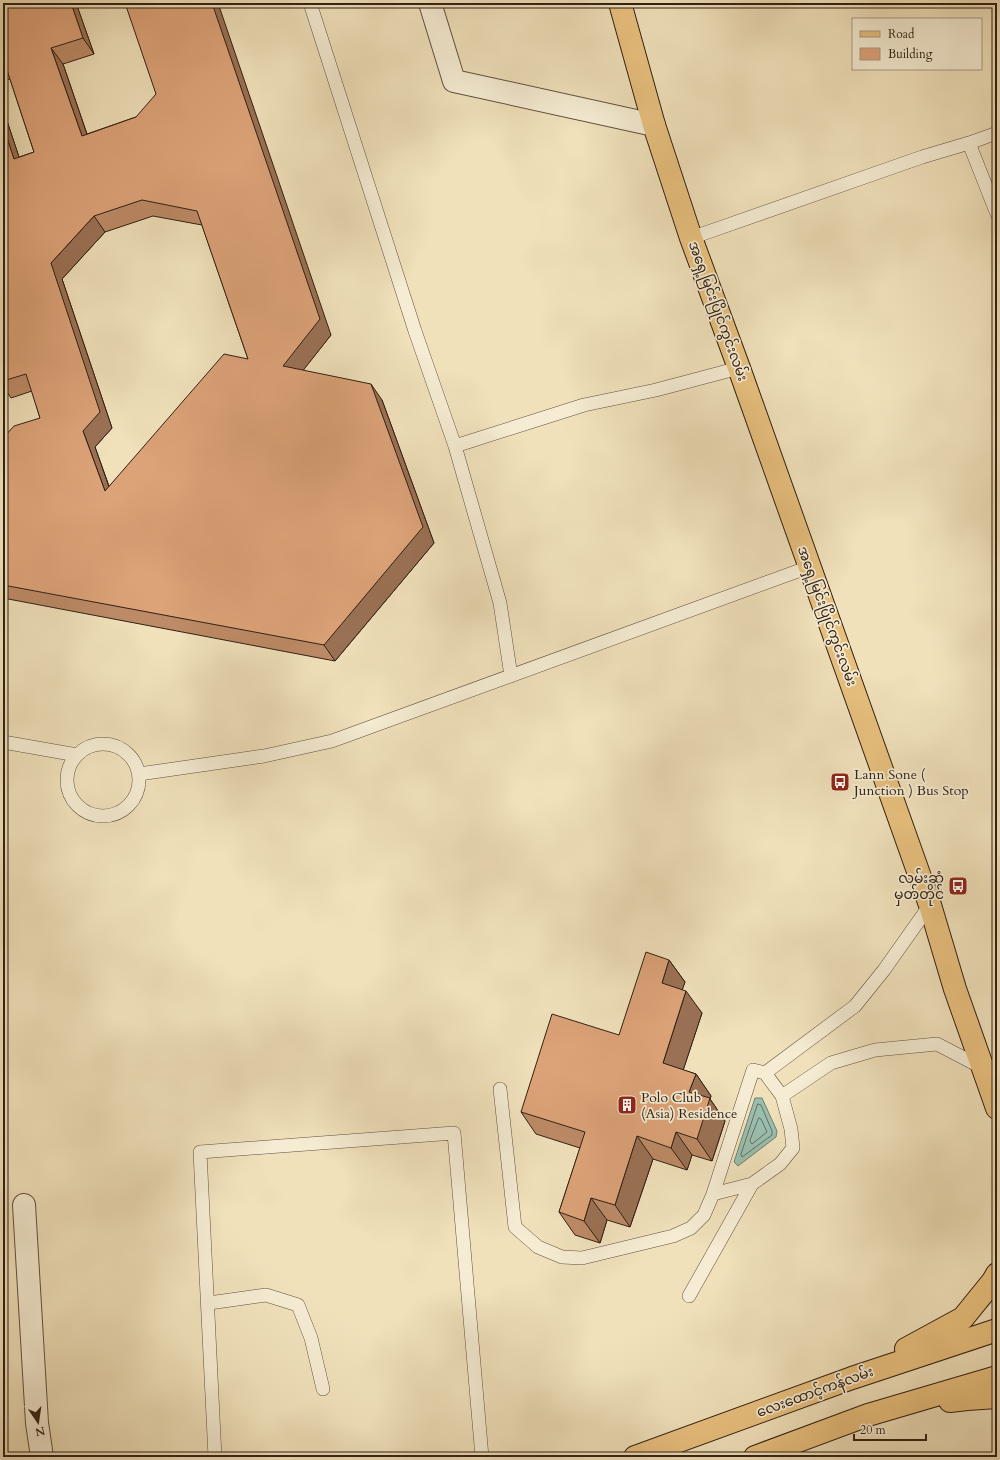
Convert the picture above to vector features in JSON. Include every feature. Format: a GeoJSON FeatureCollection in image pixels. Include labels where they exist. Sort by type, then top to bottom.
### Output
{"type":"FeatureCollection","features":[{"type":"Feature","properties":{"kind":"main road","name":"အရှေ့မြင်းပြိုင်ကွင်းလမ်း"},"geometry":{"type":"LineString","coordinates":[[620,3],[654,125],[691,238],[739,368],[930,905],[955,989],[997,1108]]}},
{"type":"Feature","properties":{"kind":"main road"},"geometry":{"type":"LineString","coordinates":[[852,1378],[963,1318],[994,1281],[997,1274]]}},
{"type":"Feature","properties":{"kind":"main road","name":"လေးထောင့်ကန်လမ်း"},"geometry":{"type":"LineString","coordinates":[[638,1457],[852,1378],[997,1330]]}},
{"type":"Feature","properties":{"kind":"main road"},"geometry":{"type":"LineString","coordinates":[[755,1457],[868,1415],[997,1377]]}},
{"type":"Feature","properties":{"kind":"main road"},"geometry":{"type":"LineString","coordinates":[[868,1415],[967,1399],[997,1397]]}},
{"type":"Feature","properties":{"kind":"street"},"geometry":{"type":"LineString","coordinates":[[430,3],[454,81],[654,125]]}},
{"type":"Feature","properties":{"kind":"street"},"geometry":{"type":"LineString","coordinates":[[24,1205],[37,1423],[42,1457]]}},
{"type":"Feature","properties":{"kind":"lane"},"geometry":{"type":"LineString","coordinates":[[310,3],[415,330],[455,446],[500,603],[511,676]]}},
{"type":"Feature","properties":{"kind":"lane"},"geometry":{"type":"LineString","coordinates":[[691,238],[922,157],[969,143],[997,132]]}},
{"type":"Feature","properties":{"kind":"lane"},"geometry":{"type":"LineString","coordinates":[[969,143],[997,214]]}},
{"type":"Feature","properties":{"kind":"lane"},"geometry":{"type":"LineString","coordinates":[[455,446],[584,405],[656,390],[739,368]]}},
{"type":"Feature","properties":{"kind":"lane"},"geometry":{"type":"LineString","coordinates":[[139,774],[264,756],[332,741],[809,567]]}},
{"type":"Feature","properties":{"kind":"lane"},"geometry":{"type":"LineString","coordinates":[[3,742],[77,755]]}},
{"type":"Feature","properties":{"kind":"lane"},"geometry":{"type":"LineString","coordinates":[[96,744],[108,744],[119,747],[128,754],[135,763],[139,774],[139,785],[136,796],[130,805],[120,812],[109,816],[98,816],[87,813],[78,806],[71,797],[67,786],[67,775],[70,764],[77,755],[86,748],[96,744]]}},
{"type":"Feature","properties":{"kind":"lane"},"geometry":{"type":"LineString","coordinates":[[765,1073],[855,1006],[884,970],[930,905]]}},
{"type":"Feature","properties":{"kind":"lane"},"geometry":{"type":"LineString","coordinates":[[782,1096],[831,1063],[875,1050],[937,1044],[983,1068]]}},
{"type":"Feature","properties":{"kind":"lane"},"geometry":{"type":"LineString","coordinates":[[500,1089],[515,1227],[538,1247],[562,1257],[582,1258],[673,1236],[691,1228],[704,1215],[713,1194],[752,1070],[765,1073],[782,1096],[791,1129],[793,1148],[780,1164],[752,1184],[713,1194]]}},
{"type":"Feature","properties":{"kind":"lane"},"geometry":{"type":"LineString","coordinates":[[215,1457],[200,1152],[454,1133],[482,1457]]}},
{"type":"Feature","properties":{"kind":"lane"},"geometry":{"type":"LineString","coordinates":[[689,1296],[752,1184]]}},
{"type":"Feature","properties":{"kind":"lane"},"geometry":{"type":"LineString","coordinates":[[208,1303],[266,1295],[298,1305],[311,1338],[323,1390]]}},
{"type":"Feature","properties":{"kind":"water"},"geometry":{"type":"Polygon","coordinates":[[[755,1098],[762,1098],[777,1131],[776,1137],[738,1166],[734,1162],[755,1098]]]}},
{"type":"Feature","properties":{"kind":"building"},"geometry":{"type":"Polygon","coordinates":[[[3,3],[71,3],[83,38],[51,48],[82,136],[136,117],[156,94],[125,3],[212,3],[320,319],[283,366],[371,384],[423,527],[324,645],[3,585],[3,438],[14,426],[40,418],[26,374],[3,381],[3,126],[14,159],[34,152],[4,61],[3,62],[3,3]],[[142,200],[94,216],[51,263],[100,412],[83,431],[105,491],[224,354],[248,359],[197,211],[142,200]]]}},
{"type":"Feature","properties":{"kind":"building","name":"Polo Club (Asia) Residence"},"geometry":{"type":"Polygon","coordinates":[[[646,952],[669,960],[662,983],[686,991],[663,1063],[696,1074],[689,1092],[710,1098],[697,1139],[676,1132],[671,1148],[637,1136],[615,1205],[591,1198],[584,1221],[559,1212],[585,1132],[521,1112],[552,1014],[619,1035],[646,952]]]}},
{"type":"Feature","properties":{"kind":"place","name":"Lann Sone ( Junction ) Bus Stop"},"geometry":{"type":"Point","coordinates":[840,782]}},
{"type":"Feature","properties":{"kind":"place","name":"လမ်းဆုံ မှတ်တိုင်"},"geometry":{"type":"Point","coordinates":[958,886]}},
{"type":"Feature","properties":{"kind":"place","name":"Polo Club (Asia) Residence"},"geometry":{"type":"Point","coordinates":[627,1105]}}]}
